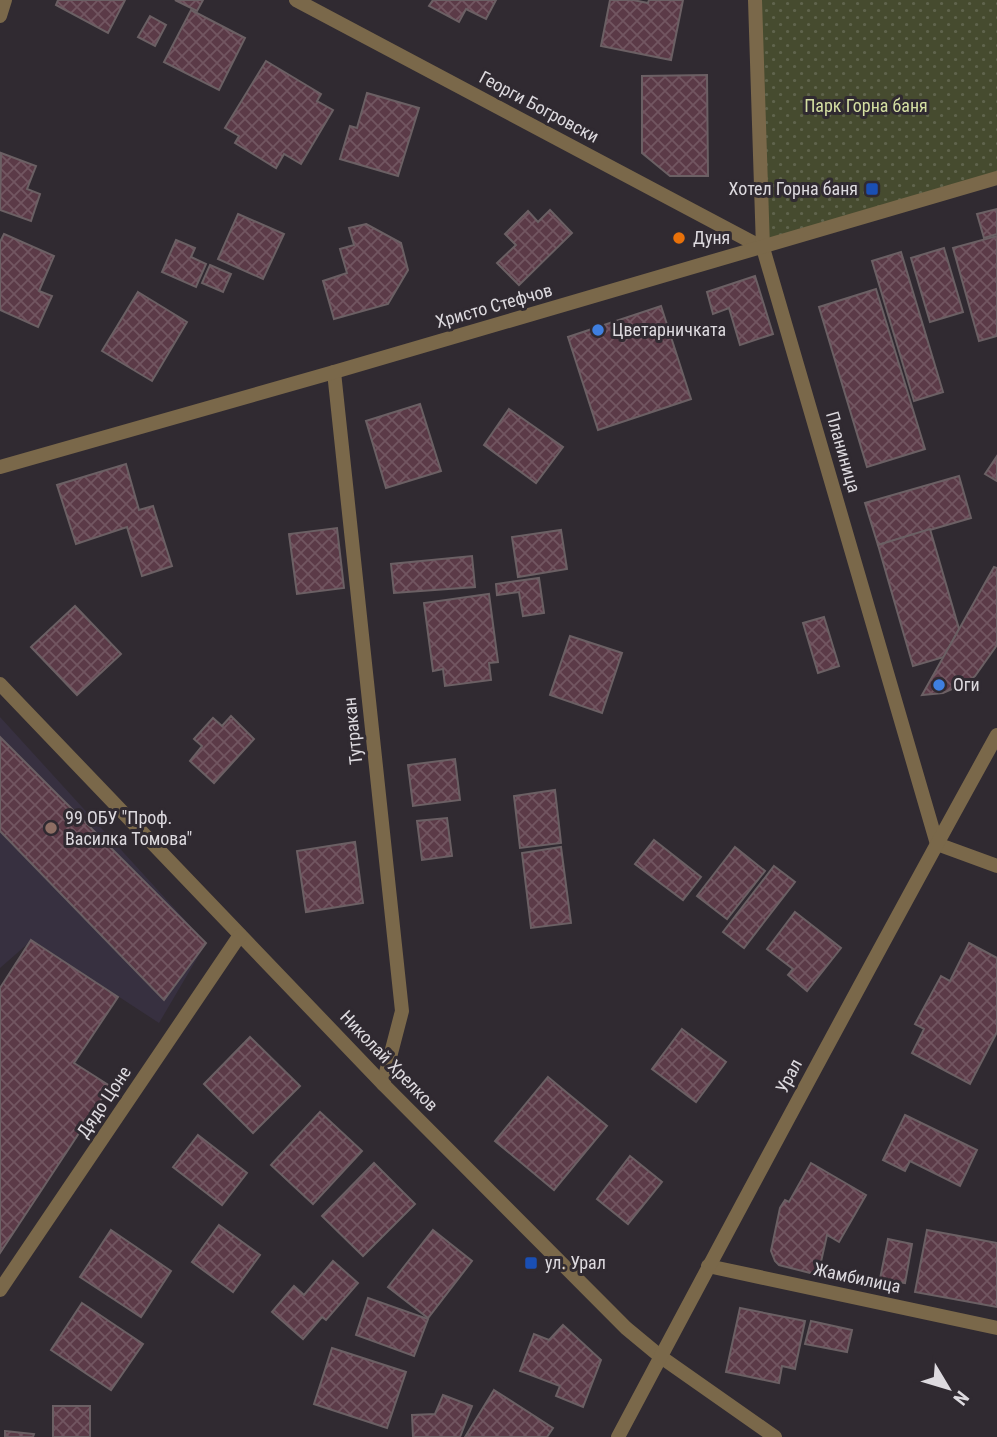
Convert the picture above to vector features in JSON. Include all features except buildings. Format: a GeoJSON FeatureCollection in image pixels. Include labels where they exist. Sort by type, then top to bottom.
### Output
{"type":"FeatureCollection","features":[{"type":"Feature","properties":{"kind":"street"},"geometry":{"type":"LineString","coordinates":[[0,16],[5,0]]}},
{"type":"Feature","properties":{"kind":"street","name":"Георги Богровски"},"geometry":{"type":"LineString","coordinates":[[296,0],[763,248]]}},
{"type":"Feature","properties":{"kind":"street","name":"Планиница"},"geometry":{"type":"LineString","coordinates":[[755,0],[763,248],[936,844]]}},
{"type":"Feature","properties":{"kind":"street","name":"Христо Стефчов"},"geometry":{"type":"LineString","coordinates":[[0,467],[334,373],[997,178]]}},
{"type":"Feature","properties":{"kind":"street","name":"Тутракан"},"geometry":{"type":"LineString","coordinates":[[334,373],[402,1011],[383,1084]]}},
{"type":"Feature","properties":{"kind":"street","name":"Николай Хрелков"},"geometry":{"type":"LineString","coordinates":[[0,684],[383,1084],[626,1328],[661,1357],[775,1437]]}},
{"type":"Feature","properties":{"kind":"street","name":"Урал"},"geometry":{"type":"LineString","coordinates":[[618,1437],[997,735]]}},
{"type":"Feature","properties":{"kind":"street"},"geometry":{"type":"LineString","coordinates":[[936,844],[997,866]]}},
{"type":"Feature","properties":{"kind":"street","name":"Дядо Цоне"},"geometry":{"type":"LineString","coordinates":[[0,1290],[240,934]]}},
{"type":"Feature","properties":{"kind":"street","name":"Жамбилица"},"geometry":{"type":"LineString","coordinates":[[708,1266],[997,1328]]}},
{"type":"Feature","properties":{"kind":"shaded area","name":"99 ОБУ \"Проф. Василка Томова\""},"geometry":{"type":"Polygon","coordinates":[[[0,717],[206,943],[159,1023],[32,940],[0,968],[0,717]]]}},
{"type":"Feature","properties":{"kind":"green space","name":"Парк Горна баня"},"geometry":{"type":"Polygon","coordinates":[[[755,0],[997,0],[997,178],[763,248],[755,0]]]}},
{"type":"Feature","properties":{"kind":"place","name":"Хотел Горна баня"},"geometry":{"type":"Point","coordinates":[872,189]}},
{"type":"Feature","properties":{"kind":"place","name":"Дуня"},"geometry":{"type":"Point","coordinates":[679,238]}},
{"type":"Feature","properties":{"kind":"place","name":"Цветарничката"},"geometry":{"type":"Point","coordinates":[598,330]}},
{"type":"Feature","properties":{"kind":"place","name":"Оги"},"geometry":{"type":"Point","coordinates":[939,685]}},
{"type":"Feature","properties":{"kind":"place","name":"99 ОБУ \"Проф. Василка Томова\""},"geometry":{"type":"Point","coordinates":[51,828]}},
{"type":"Feature","properties":{"kind":"place","name":"ул. Урал"},"geometry":{"type":"Point","coordinates":[531,1263]}}]}
